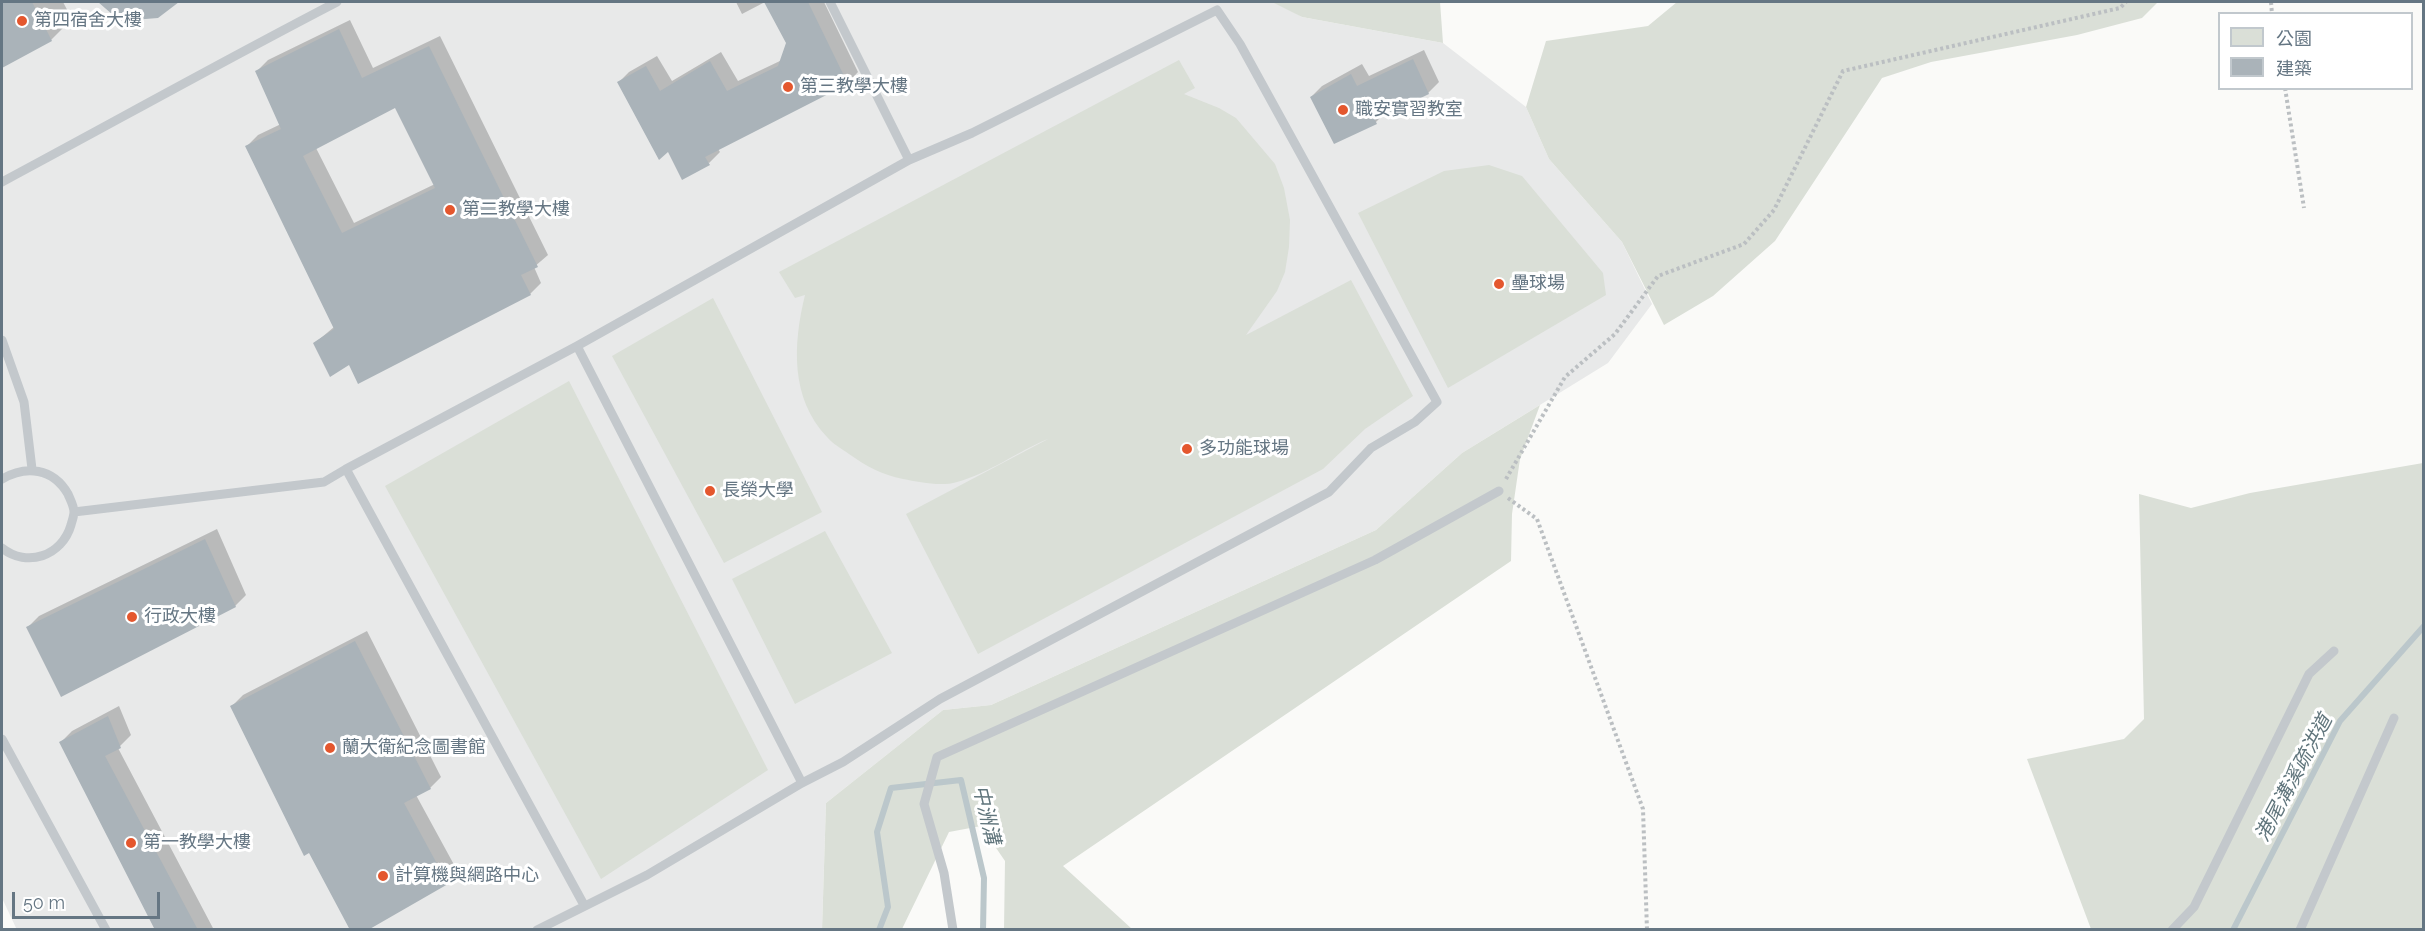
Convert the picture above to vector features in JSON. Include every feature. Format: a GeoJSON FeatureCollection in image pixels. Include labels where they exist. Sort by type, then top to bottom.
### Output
{"type":"FeatureCollection","features":[{"type":"Feature","properties":{"kind":"lane"},"geometry":{"type":"LineString","coordinates":[[2,182],[218,63],[337,2]]}},
{"type":"Feature","properties":{"kind":"lane"},"geometry":{"type":"LineString","coordinates":[[830,2],[909,160]]}},
{"type":"Feature","properties":{"kind":"lane"},"geometry":{"type":"LineString","coordinates":[[74,512],[324,482],[577,346],[909,160],[972,132],[1217,10],[1240,44],[1437,402],[1415,422],[1371,448],[1329,492],[940,699],[843,762],[802,783],[647,875],[537,930]]}},
{"type":"Feature","properties":{"kind":"lane"},"geometry":{"type":"LineString","coordinates":[[2,340],[24,402],[32,469]]}},
{"type":"Feature","properties":{"kind":"lane"},"geometry":{"type":"LineString","coordinates":[[577,346],[802,783]]}},
{"type":"Feature","properties":{"kind":"lane"},"geometry":{"type":"LineString","coordinates":[[2,479],[15,471],[32,469],[49,474],[63,485],[74,512],[68,534],[58,548],[43,556],[25,558],[9,554],[2,548]]}},
{"type":"Feature","properties":{"kind":"lane"},"geometry":{"type":"LineString","coordinates":[[346,469],[584,905]]}},
{"type":"Feature","properties":{"kind":"lane"},"geometry":{"type":"LineString","coordinates":[[953,930],[944,873],[924,804],[937,757],[1375,560],[1499,491]]}},
{"type":"Feature","properties":{"kind":"lane"},"geometry":{"type":"LineString","coordinates":[[2172,930],[2194,907],[2309,674],[2334,651]]}},
{"type":"Feature","properties":{"kind":"lane"},"geometry":{"type":"LineString","coordinates":[[2300,930],[2394,718]]}},
{"type":"Feature","properties":{"kind":"lane"},"geometry":{"type":"LineString","coordinates":[[2,739],[106,930]]}},
{"type":"Feature","properties":{"kind":"path"},"geometry":{"type":"LineString","coordinates":[[1647,930],[1643,809],[1537,519],[1499,491],[1565,377],[1615,334],[1658,276],[1744,244],[1774,210],[1843,70],[2120,8],[2126,2]]}},
{"type":"Feature","properties":{"kind":"path"},"geometry":{"type":"LineString","coordinates":[[2285,90],[2304,208]]}},
{"type":"Feature","properties":{"kind":"shaded area","name":"長榮大學"},"geometry":{"type":"Polygon","coordinates":[[[2,2],[1276,2],[1302,17],[1443,43],[1526,107],[1549,159],[1622,242],[1652,304],[1608,363],[1462,453],[1376,530],[991,705],[943,710],[826,803],[822,929],[17,930],[2,898],[2,2]]]}},
{"type":"Feature","properties":{"kind":"green space"},"geometry":{"type":"Polygon","coordinates":[[[1272,2],[1440,2],[1443,43],[1302,17],[1272,2]]]}},
{"type":"Feature","properties":{"kind":"green space"},"geometry":{"type":"Polygon","coordinates":[[[1677,2],[2158,2],[2142,18],[2077,35],[1931,62],[1882,78],[1775,241],[1713,296],[1664,325],[1622,242],[1549,159],[1526,107],[1546,41],[1648,26],[1677,2]]]}},
{"type":"Feature","properties":{"kind":"green space"},"geometry":{"type":"Polygon","coordinates":[[[1179,60],[1195,88],[1184,94],[1219,108],[1236,118],[1275,164],[1284,188],[1290,220],[1285,272],[1277,291],[1246,335],[1351,280],[1413,396],[1365,429],[1323,469],[978,654],[906,514],[1048,439],[981,473],[944,484],[930,484],[895,477],[862,462],[829,440],[815,422],[806,405],[798,370],[797,351],[805,295],[795,298],[779,272],[1179,60]]]}},
{"type":"Feature","properties":{"kind":"green space","name":"壘球場"},"geometry":{"type":"Polygon","coordinates":[[[1489,165],[1522,176],[1603,273],[1606,295],[1448,388],[1358,213],[1444,171],[1489,165]]]}},
{"type":"Feature","properties":{"kind":"green space"},"geometry":{"type":"Polygon","coordinates":[[[713,298],[822,512],[724,563],[612,356],[713,298]]]}},
{"type":"Feature","properties":{"kind":"green space"},"geometry":{"type":"Polygon","coordinates":[[[569,381],[768,770],[601,879],[385,486],[569,381]]]}},
{"type":"Feature","properties":{"kind":"green space"},"geometry":{"type":"Polygon","coordinates":[[[1540,405],[1520,459],[1512,514],[1511,561],[1063,866],[1132,929],[1004,929],[1005,861],[981,826],[949,832],[902,929],[822,930],[826,803],[943,710],[991,705],[1376,530],[1462,453],[1540,405]]]}},
{"type":"Feature","properties":{"kind":"green space"},"geometry":{"type":"Polygon","coordinates":[[[2423,463],[2423,929],[2091,929],[2027,759],[2124,739],[2144,719],[2139,494],[2191,508],[2250,493],[2423,463]]]}},
{"type":"Feature","properties":{"kind":"green space"},"geometry":{"type":"Polygon","coordinates":[[[825,531],[892,653],[795,704],[732,579],[825,531]]]}},
{"type":"Feature","properties":{"kind":"building","name":"第四宿舍大樓"},"geometry":{"type":"Polygon","coordinates":[[[2,2],[32,2],[52,41],[2,68],[2,2]]]}},
{"type":"Feature","properties":{"kind":"building"},"geometry":{"type":"Polygon","coordinates":[[[98,2],[179,2],[158,18],[120,21],[98,2]]]}},
{"type":"Feature","properties":{"kind":"building","name":"第三教學大樓"},"geometry":{"type":"Polygon","coordinates":[[[764,2],[808,2],[848,84],[705,157],[710,165],[682,180],[668,152],[659,160],[617,82],[646,66],[660,91],[710,61],[727,91],[778,66],[786,43],[764,2]]]}},
{"type":"Feature","properties":{"kind":"building","name":"第二教學大樓"},"geometry":{"type":"Polygon","coordinates":[[[339,29],[362,78],[429,46],[538,267],[521,275],[531,295],[358,384],[349,365],[330,377],[313,343],[334,329],[245,146],[281,129],[255,71],[339,29]],[[395,108],[303,156],[342,233],[435,188],[395,108]]]}},
{"type":"Feature","properties":{"kind":"building"},"geometry":{"type":"Polygon","coordinates":[[[1413,59],[1429,94],[1375,120],[1377,124],[1334,144],[1310,97],[1351,74],[1357,86],[1413,59]]]}},
{"type":"Feature","properties":{"kind":"building","name":"行政大樓"},"geometry":{"type":"Polygon","coordinates":[[[205,539],[236,607],[61,697],[26,627],[205,539]]]}},
{"type":"Feature","properties":{"kind":"building","name":"蘭大衛紀念圖書館"},"geometry":{"type":"Polygon","coordinates":[[[355,641],[431,789],[404,803],[448,884],[368,930],[350,930],[309,853],[304,856],[230,706],[355,641]]]}},
{"type":"Feature","properties":{"kind":"building","name":"第一教學大樓"},"geometry":{"type":"Polygon","coordinates":[[[108,716],[121,748],[105,756],[198,930],[155,930],[59,742],[108,716]]]}},
{"type":"Feature","properties":{"kind":"waterway","name":"港尾溝溪疏洪道"},"geometry":{"type":"LineString","coordinates":[[2233,930],[2340,721],[2424,626]]}},
{"type":"Feature","properties":{"kind":"waterway","name":"中洲溝"},"geometry":{"type":"LineString","coordinates":[[879,930],[888,907],[877,832],[891,788],[961,780],[984,878],[983,930]]}},
{"type":"Feature","properties":{"kind":"place","name":"第四宿舍大樓"},"geometry":{"type":"Point","coordinates":[22,21]}},
{"type":"Feature","properties":{"kind":"place","name":"第三教學大樓"},"geometry":{"type":"Point","coordinates":[788,87]}},
{"type":"Feature","properties":{"kind":"place","name":"職安實習教室"},"geometry":{"type":"Point","coordinates":[1343,110]}},
{"type":"Feature","properties":{"kind":"place","name":"第二教學大樓"},"geometry":{"type":"Point","coordinates":[450,210]}},
{"type":"Feature","properties":{"kind":"place","name":"壘球場"},"geometry":{"type":"Point","coordinates":[1499,284]}},
{"type":"Feature","properties":{"kind":"place","name":"多功能球場"},"geometry":{"type":"Point","coordinates":[1187,449]}},
{"type":"Feature","properties":{"kind":"place","name":"長榮大學"},"geometry":{"type":"Point","coordinates":[710,491]}},
{"type":"Feature","properties":{"kind":"place","name":"行政大樓"},"geometry":{"type":"Point","coordinates":[132,617]}},
{"type":"Feature","properties":{"kind":"place","name":"蘭大衛紀念圖書館"},"geometry":{"type":"Point","coordinates":[330,748]}},
{"type":"Feature","properties":{"kind":"place","name":"第一教學大樓"},"geometry":{"type":"Point","coordinates":[131,843]}},
{"type":"Feature","properties":{"kind":"place","name":"計算機與網路中心"},"geometry":{"type":"Point","coordinates":[383,876]}}]}
